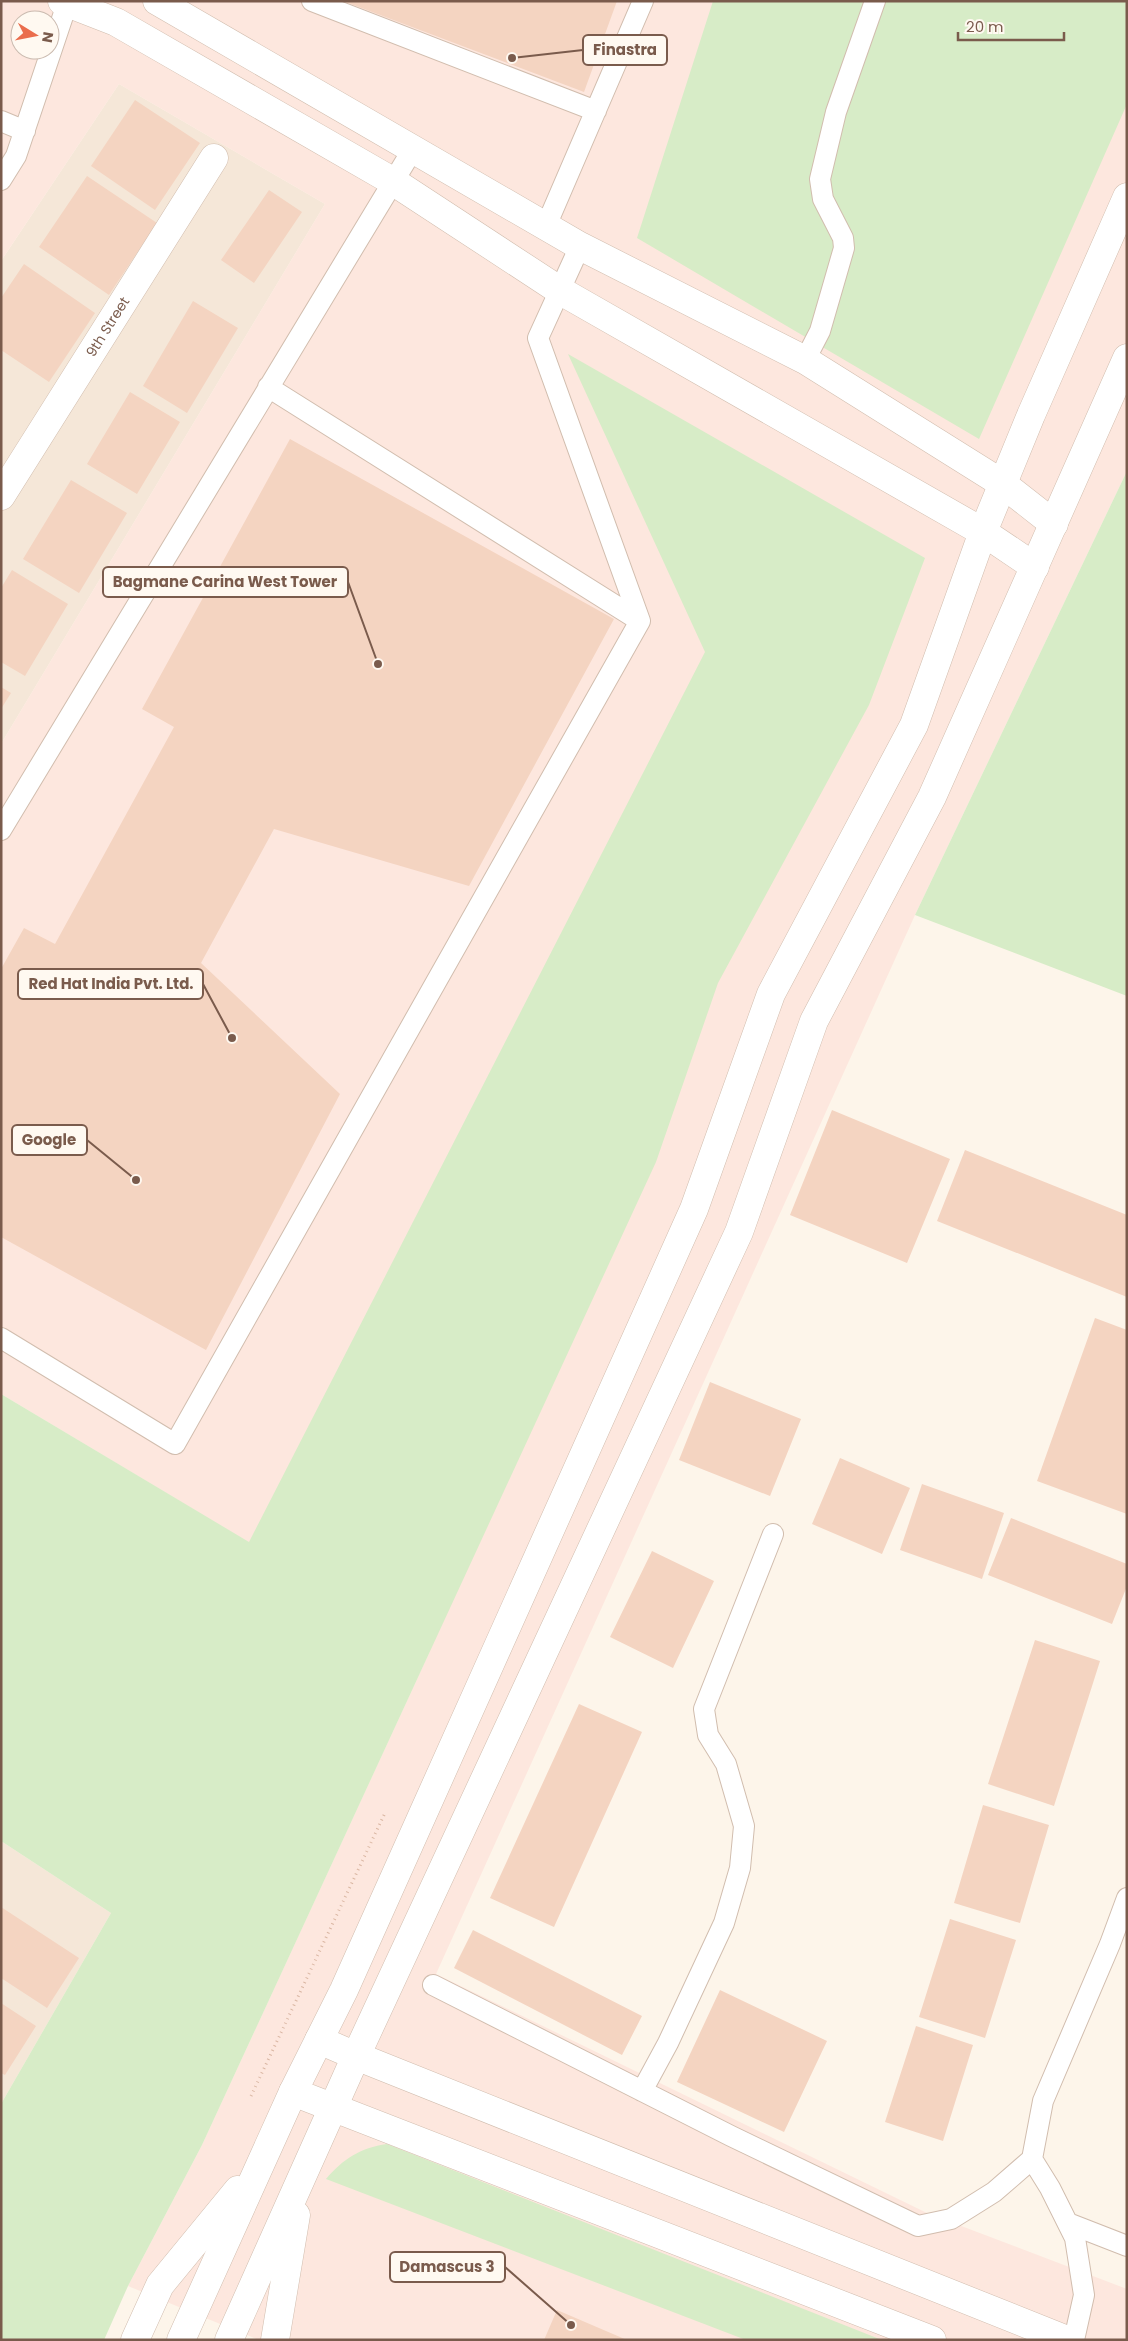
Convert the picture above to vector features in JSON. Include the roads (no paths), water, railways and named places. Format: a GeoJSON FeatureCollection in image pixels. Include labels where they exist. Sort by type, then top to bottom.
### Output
{"type":"FeatureCollection","features":[{"type":"Feature","properties":{"kind":"street"},"geometry":{"type":"LineString","coordinates":[[157,1],[580,246],[805,360],[1003,484],[1054,524]]}},
{"type":"Feature","properties":{"kind":"street"},"geometry":{"type":"LineString","coordinates":[[66,2],[116,22],[394,182],[559,290],[983,532],[1035,567]]}},
{"type":"Feature","properties":{"kind":"street","name":"9th Street"},"geometry":{"type":"LineString","coordinates":[[1,496],[214,158]]}},
{"type":"Feature","properties":{"kind":"street"},"geometry":{"type":"LineString","coordinates":[[181,2340],[293,2092],[348,1981],[694,1209],[771,994],[914,725],[983,532],[1031,415],[1127,198]]}},
{"type":"Feature","properties":{"kind":"street"},"geometry":{"type":"LineString","coordinates":[[229,2340],[334,2109],[356,2056],[739,1232],[814,1021],[932,797],[1127,358]]}},
{"type":"Feature","properties":{"kind":"street"},"geometry":{"type":"LineString","coordinates":[[319,2040],[1067,2340]]}},
{"type":"Feature","properties":{"kind":"street"},"geometry":{"type":"LineString","coordinates":[[293,2092],[932,2340]]}},
{"type":"Feature","properties":{"kind":"street"},"geometry":{"type":"LineString","coordinates":[[135,2340],[160,2285],[262,2162]]}},
{"type":"Feature","properties":{"kind":"street"},"geometry":{"type":"LineString","coordinates":[[275,2340],[301,2180]]}},
{"type":"Feature","properties":{"kind":"lane"},"geometry":{"type":"LineString","coordinates":[[312,1],[596,111]]}},
{"type":"Feature","properties":{"kind":"lane"},"geometry":{"type":"LineString","coordinates":[[546,226],[643,1]]}},
{"type":"Feature","properties":{"kind":"lane"},"geometry":{"type":"LineString","coordinates":[[805,360],[820,331],[844,248],[843,238],[823,198],[820,179],[836,112],[875,1]]}},
{"type":"Feature","properties":{"kind":"lane"},"geometry":{"type":"LineString","coordinates":[[1,180],[16,156],[66,2]]}},
{"type":"Feature","properties":{"kind":"lane"},"geometry":{"type":"LineString","coordinates":[[1,121],[24,131]]}},
{"type":"Feature","properties":{"kind":"lane"},"geometry":{"type":"LineString","coordinates":[[1,830],[413,149]]}},
{"type":"Feature","properties":{"kind":"lane"},"geometry":{"type":"LineString","coordinates":[[1,1338],[175,1444],[640,621],[538,338],[580,246]]}},
{"type":"Feature","properties":{"kind":"lane"},"geometry":{"type":"LineString","coordinates":[[268,387],[640,621]]}},
{"type":"Feature","properties":{"kind":"lane"},"geometry":{"type":"LineString","coordinates":[[642,2091],[668,2042],[724,1923],[740,1868],[744,1826],[726,1764],[708,1735],[704,1709],[773,1534]]}},
{"type":"Feature","properties":{"kind":"lane"},"geometry":{"type":"LineString","coordinates":[[433,1985],[642,2091],[918,2226],[951,2219],[994,2192],[1032,2159],[1043,2101],[1110,1944],[1127,1898]]}},
{"type":"Feature","properties":{"kind":"lane"},"geometry":{"type":"LineString","coordinates":[[1032,2159],[1075,2238],[1084,2295],[1074,2340]]}},
{"type":"Feature","properties":{"kind":"lane"},"geometry":{"type":"LineString","coordinates":[[1068,2224],[1127,2246]]}},
{"type":"Feature","properties":{"kind":"place","name":"Finastra"},"geometry":{"type":"Point","coordinates":[512,58]}},
{"type":"Feature","properties":{"kind":"place","name":"Bagmane Carina West Tower"},"geometry":{"type":"Point","coordinates":[378,664]}},
{"type":"Feature","properties":{"kind":"place","name":"Red Hat India Pvt. Ltd."},"geometry":{"type":"Point","coordinates":[232,1038]}},
{"type":"Feature","properties":{"kind":"place","name":"Google"},"geometry":{"type":"Point","coordinates":[136,1180]}},
{"type":"Feature","properties":{"kind":"place","name":"Damascus 3"},"geometry":{"type":"Point","coordinates":[571,2325]}}]}
